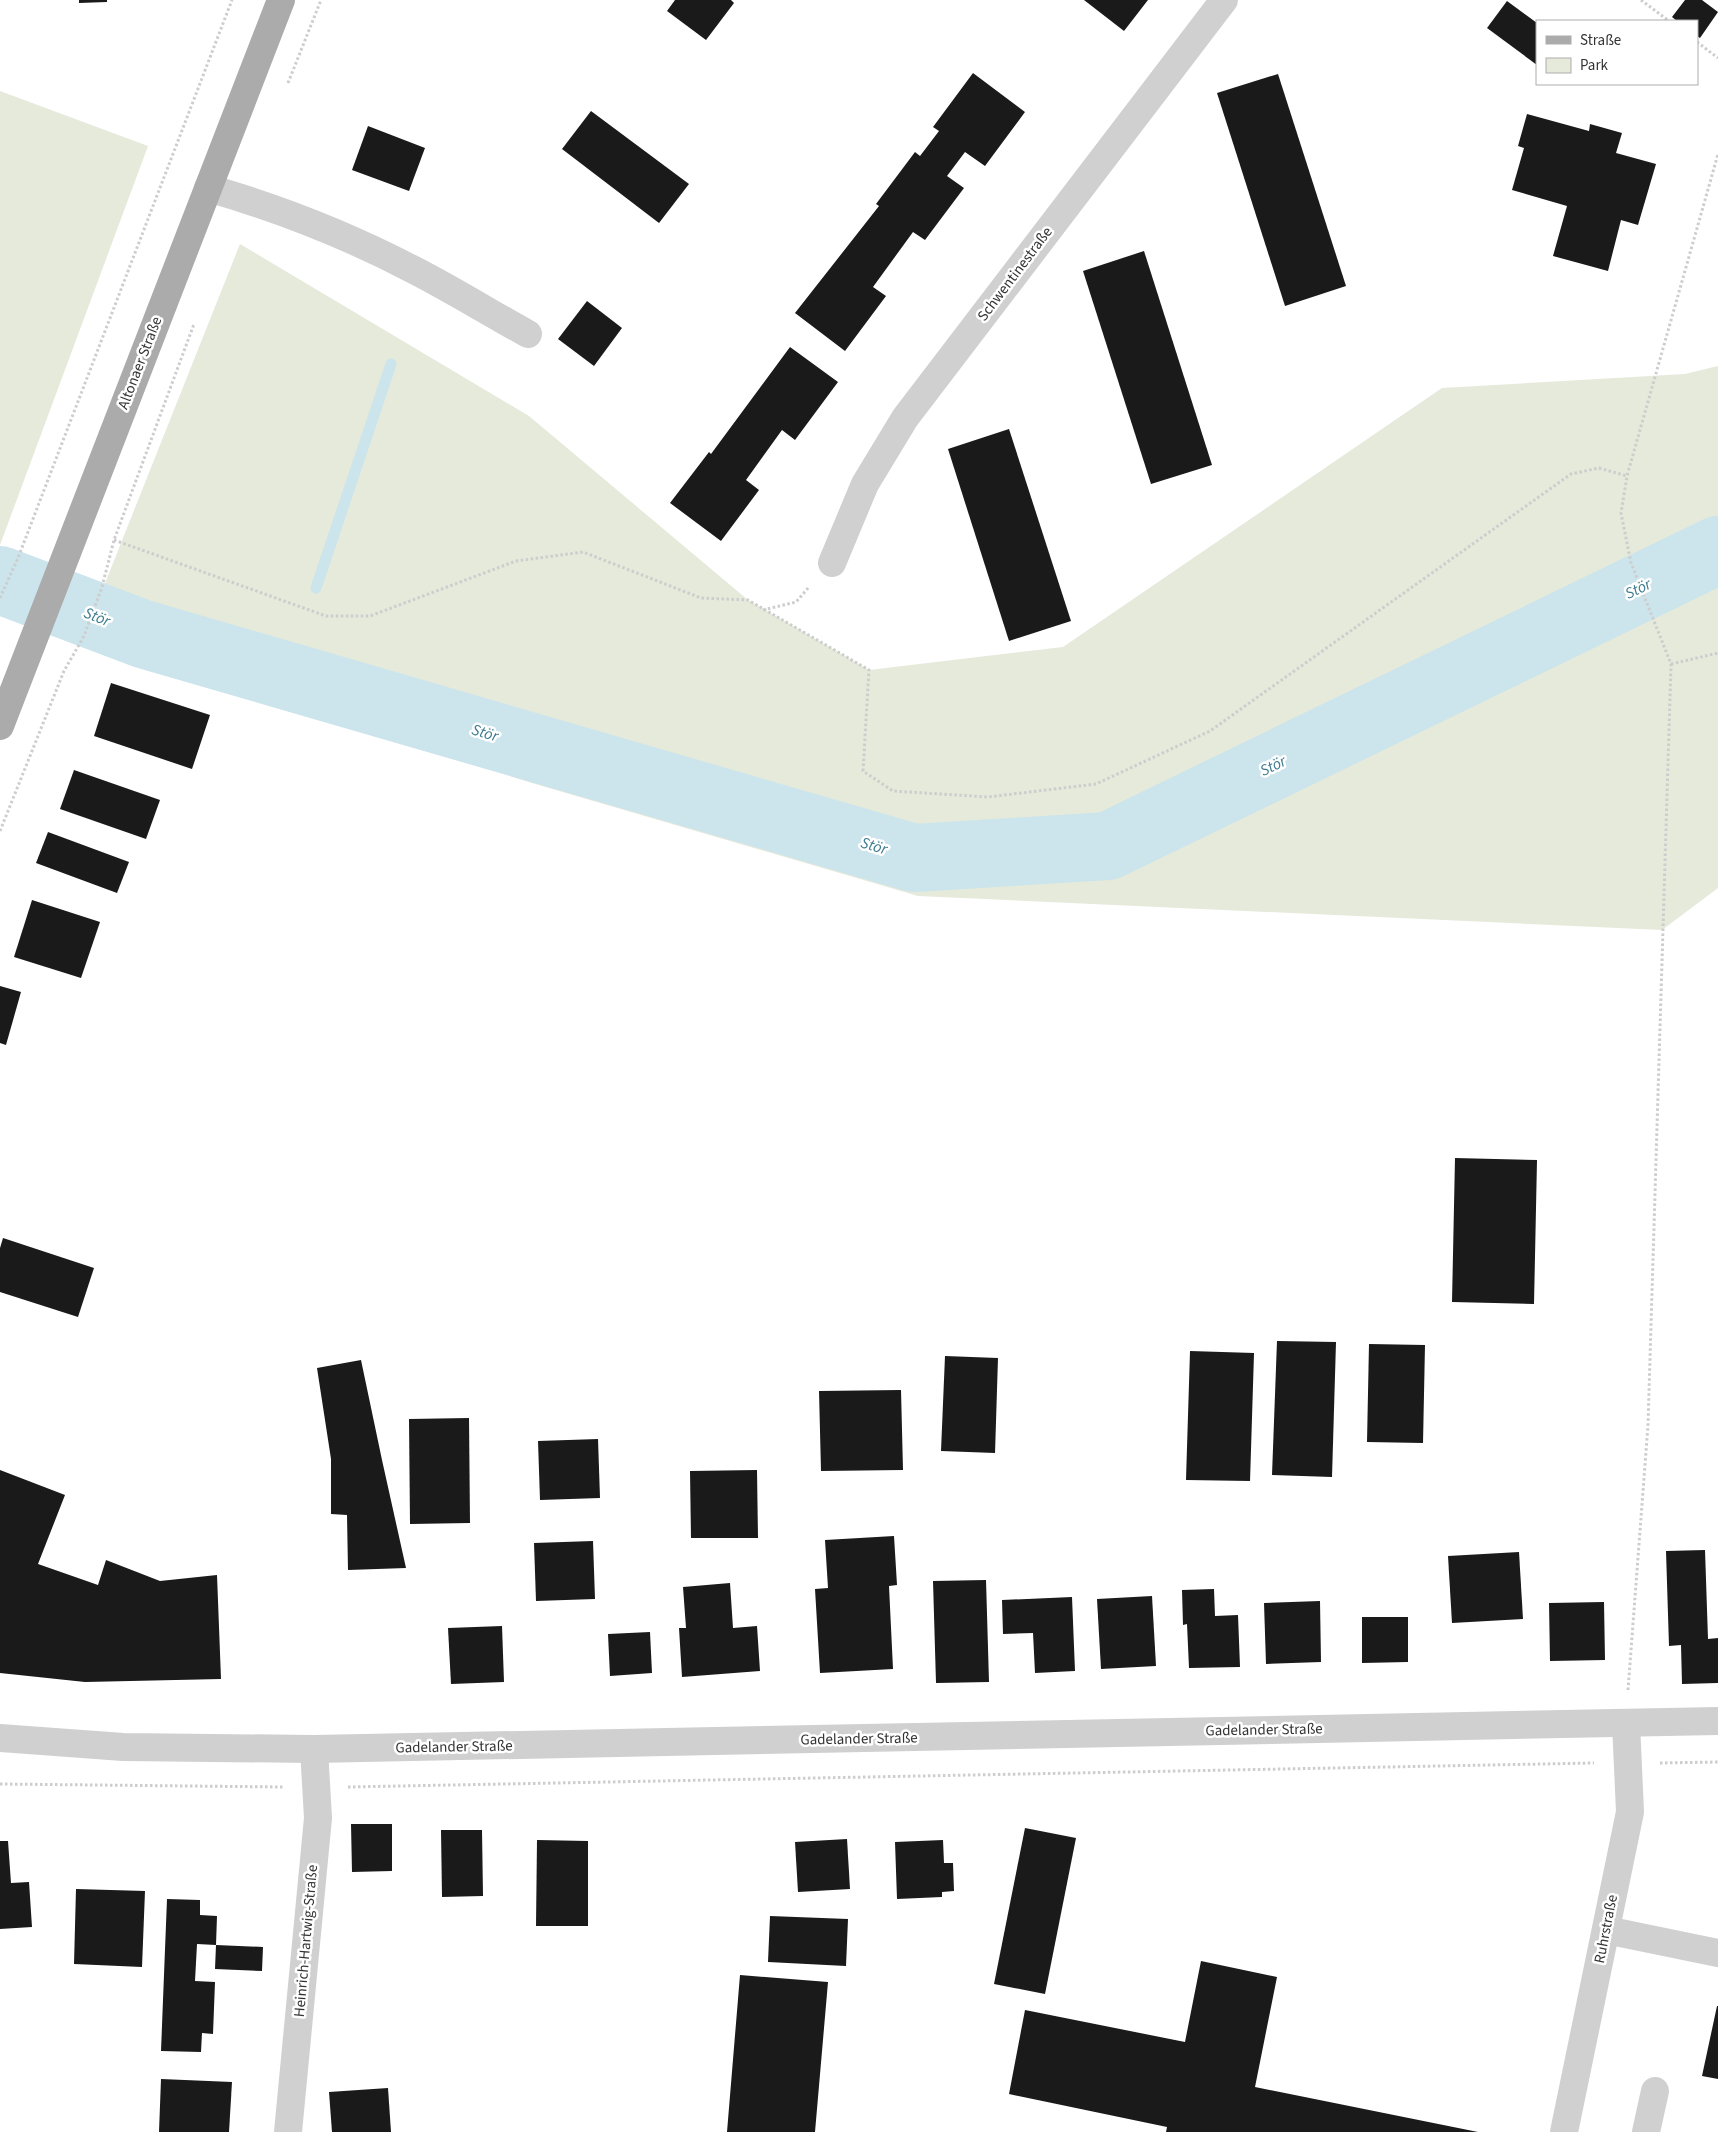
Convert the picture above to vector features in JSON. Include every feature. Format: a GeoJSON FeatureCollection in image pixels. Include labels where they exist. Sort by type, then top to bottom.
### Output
{"type":"FeatureCollection","features":[{"type":"Feature","properties":{"kind":"main road","name":"Altonaer Straße"},"geometry":{"type":"LineString","coordinates":[[0,726],[281,0]]}},
{"type":"Feature","properties":{"kind":"street","name":"Schwentinestraße"},"geometry":{"type":"LineString","coordinates":[[832,563],[865,484],[905,418],[1224,0]]}},
{"type":"Feature","properties":{"kind":"street"},"geometry":{"type":"LineString","coordinates":[[208,188],[242,198],[313,225],[404,266],[528,334]]}},
{"type":"Feature","properties":{"kind":"street","name":"Gadelander Straße"},"geometry":{"type":"LineString","coordinates":[[0,1738],[123,1747],[314,1749],[1718,1721]]}},
{"type":"Feature","properties":{"kind":"street","name":"Ruhrstraße"},"geometry":{"type":"LineString","coordinates":[[1564,2132],[1630,1812],[1626,1723]]}},
{"type":"Feature","properties":{"kind":"street","name":"Heinrich-Hartwig-Straße"},"geometry":{"type":"LineString","coordinates":[[288,2132],[318,1818],[314,1749]]}},
{"type":"Feature","properties":{"kind":"street"},"geometry":{"type":"LineString","coordinates":[[1606,1930],[1718,1953]]}},
{"type":"Feature","properties":{"kind":"street"},"geometry":{"type":"LineString","coordinates":[[1646,2132],[1655,2091]]}},
{"type":"Feature","properties":{"kind":"path"},"geometry":{"type":"LineString","coordinates":[[0,598],[18,558],[232,0]]}},
{"type":"Feature","properties":{"kind":"path"},"geometry":{"type":"LineString","coordinates":[[285,90],[321,0]]}},
{"type":"Feature","properties":{"kind":"path"},"geometry":{"type":"LineString","coordinates":[[1641,0],[1668,20]]}},
{"type":"Feature","properties":{"kind":"path"},"geometry":{"type":"LineString","coordinates":[[1698,43],[1718,58]]}},
{"type":"Feature","properties":{"kind":"path"},"geometry":{"type":"LineString","coordinates":[[1626,1723],[1648,1425],[1670,664],[1658,628],[1631,563],[1621,513],[1627,476],[1718,154]]}},
{"type":"Feature","properties":{"kind":"path"},"geometry":{"type":"LineString","coordinates":[[0,831],[64,671],[84,636],[102,587],[114,540],[196,318]]}},
{"type":"Feature","properties":{"kind":"path"},"geometry":{"type":"LineString","coordinates":[[114,540],[326,616],[370,616],[516,561],[583,552],[701,598],[748,600],[762,610],[869,670],[863,771],[893,791],[988,797],[1096,784],[1210,731],[1571,474],[1599,468],[1627,476]]}},
{"type":"Feature","properties":{"kind":"path"},"geometry":{"type":"LineString","coordinates":[[762,610],[796,602],[832,563]]}},
{"type":"Feature","properties":{"kind":"path"},"geometry":{"type":"LineString","coordinates":[[1670,664],[1718,653]]}},
{"type":"Feature","properties":{"kind":"path"},"geometry":{"type":"LineString","coordinates":[[0,1784],[316,1788],[1144,1770],[1718,1762]]}},
{"type":"Feature","properties":{"kind":"green space"},"geometry":{"type":"Polygon","coordinates":[[[0,91],[148,146],[0,545],[0,91]]]}},
{"type":"Feature","properties":{"kind":"green space"},"geometry":{"type":"Polygon","coordinates":[[[240,244],[529,416],[748,600],[869,670],[1063,647],[1442,388],[1685,374],[1718,366],[1718,888],[1662,930],[918,896],[532,783],[84,636],[240,244]]]}},
{"type":"Feature","properties":{"kind":"building"},"geometry":{"type":"Polygon","coordinates":[[[79,0],[107,0],[107,2],[79,3],[79,0]]]}},
{"type":"Feature","properties":{"kind":"building"},"geometry":{"type":"Polygon","coordinates":[[[675,0],[731,0],[734,3],[706,40],[667,11],[675,0]]]}},
{"type":"Feature","properties":{"kind":"building"},"geometry":{"type":"Polygon","coordinates":[[[1084,0],[1148,0],[1124,31],[1084,0]]]}},
{"type":"Feature","properties":{"kind":"building"},"geometry":{"type":"Polygon","coordinates":[[[1685,0],[1702,0],[1718,12],[1700,38],[1698,37],[1698,20],[1676,20],[1672,17],[1685,0]]]}},
{"type":"Feature","properties":{"kind":"building"},"geometry":{"type":"Polygon","coordinates":[[[1507,1],[1536,22],[1536,64],[1487,28],[1507,1]]]}},
{"type":"Feature","properties":{"kind":"building"},"geometry":{"type":"Polygon","coordinates":[[[973,73],[1025,112],[985,166],[965,152],[947,176],[964,188],[925,240],[913,232],[873,287],[886,296],[845,351],[795,313],[879,206],[876,204],[915,152],[920,156],[939,131],[933,127],[973,73]]]}},
{"type":"Feature","properties":{"kind":"building"},"geometry":{"type":"Polygon","coordinates":[[[1278,74],[1346,286],[1285,306],[1217,93],[1278,74]]]}},
{"type":"Feature","properties":{"kind":"building"},"geometry":{"type":"Polygon","coordinates":[[[591,111],[689,184],[659,223],[562,149],[591,111]]]}},
{"type":"Feature","properties":{"kind":"building"},"geometry":{"type":"Polygon","coordinates":[[[1527,114],[1589,131],[1590,124],[1622,133],[1616,153],[1656,164],[1638,225],[1621,220],[1608,271],[1553,256],[1567,206],[1512,190],[1524,148],[1518,146],[1527,114]]]}},
{"type":"Feature","properties":{"kind":"building"},"geometry":{"type":"Polygon","coordinates":[[[368,126],[425,148],[409,191],[352,170],[368,126]]]}},
{"type":"Feature","properties":{"kind":"building"},"geometry":{"type":"Polygon","coordinates":[[[1144,251],[1212,465],[1151,484],[1083,271],[1144,251]]]}},
{"type":"Feature","properties":{"kind":"building"},"geometry":{"type":"Polygon","coordinates":[[[587,301],[622,328],[594,366],[558,339],[587,301]]]}},
{"type":"Feature","properties":{"kind":"building"},"geometry":{"type":"Polygon","coordinates":[[[790,347],[838,382],[795,440],[782,430],[746,480],[759,490],[721,541],[670,503],[709,452],[711,454],[790,347]]]}},
{"type":"Feature","properties":{"kind":"building"},"geometry":{"type":"Polygon","coordinates":[[[1009,429],[1071,621],[1009,641],[948,449],[1009,429]]]}},
{"type":"Feature","properties":{"kind":"building"},"geometry":{"type":"Polygon","coordinates":[[[111,683],[210,715],[192,769],[94,736],[111,683]]]}},
{"type":"Feature","properties":{"kind":"building"},"geometry":{"type":"Polygon","coordinates":[[[74,770],[160,800],[146,839],[60,809],[74,770]]]}},
{"type":"Feature","properties":{"kind":"building"},"geometry":{"type":"Polygon","coordinates":[[[48,832],[129,862],[117,893],[36,863],[48,832]]]}},
{"type":"Feature","properties":{"kind":"building"},"geometry":{"type":"Polygon","coordinates":[[[32,900],[100,922],[81,978],[14,957],[32,900]]]}},
{"type":"Feature","properties":{"kind":"building"},"geometry":{"type":"Polygon","coordinates":[[[0,986],[21,992],[6,1045],[0,1043],[0,986]]]}},
{"type":"Feature","properties":{"kind":"building"},"geometry":{"type":"Polygon","coordinates":[[[1455,1158],[1537,1160],[1534,1304],[1452,1302],[1455,1158]]]}},
{"type":"Feature","properties":{"kind":"building"},"geometry":{"type":"Polygon","coordinates":[[[3,1238],[94,1268],[78,1317],[0,1292],[0,1248],[3,1238]]]}},
{"type":"Feature","properties":{"kind":"building"},"geometry":{"type":"Polygon","coordinates":[[[1277,1341],[1336,1342],[1332,1477],[1272,1475],[1277,1341]]]}},
{"type":"Feature","properties":{"kind":"building"},"geometry":{"type":"Polygon","coordinates":[[[1369,1344],[1425,1345],[1423,1443],[1367,1442],[1369,1344]]]}},
{"type":"Feature","properties":{"kind":"building"},"geometry":{"type":"Polygon","coordinates":[[[1190,1351],[1254,1353],[1250,1481],[1186,1480],[1190,1351]]]}},
{"type":"Feature","properties":{"kind":"building"},"geometry":{"type":"Polygon","coordinates":[[[945,1356],[998,1358],[995,1453],[941,1451],[945,1356]]]}},
{"type":"Feature","properties":{"kind":"building"},"geometry":{"type":"Polygon","coordinates":[[[361,1360],[406,1568],[348,1570],[347,1515],[331,1514],[331,1459],[317,1368],[361,1360]]]}},
{"type":"Feature","properties":{"kind":"building"},"geometry":{"type":"Polygon","coordinates":[[[901,1390],[903,1470],[821,1471],[819,1391],[901,1390]]]}},
{"type":"Feature","properties":{"kind":"building"},"geometry":{"type":"Polygon","coordinates":[[[469,1418],[470,1523],[410,1524],[409,1419],[469,1418]]]}},
{"type":"Feature","properties":{"kind":"building"},"geometry":{"type":"Polygon","coordinates":[[[598,1439],[600,1498],[540,1500],[538,1441],[598,1439]]]}},
{"type":"Feature","properties":{"kind":"building"},"geometry":{"type":"Polygon","coordinates":[[[0,1470],[65,1495],[38,1564],[98,1585],[106,1560],[160,1581],[217,1575],[221,1679],[85,1682],[0,1673],[0,1470]]]}},
{"type":"Feature","properties":{"kind":"building"},"geometry":{"type":"Polygon","coordinates":[[[757,1470],[758,1538],[691,1538],[690,1471],[757,1470]]]}},
{"type":"Feature","properties":{"kind":"building"},"geometry":{"type":"Polygon","coordinates":[[[894,1536],[897,1585],[889,1586],[893,1669],[820,1673],[815,1589],[828,1588],[825,1540],[894,1536]]]}},
{"type":"Feature","properties":{"kind":"building"},"geometry":{"type":"Polygon","coordinates":[[[593,1541],[595,1599],[536,1601],[534,1543],[593,1541]]]}},
{"type":"Feature","properties":{"kind":"building"},"geometry":{"type":"Polygon","coordinates":[[[1705,1550],[1708,1639],[1718,1638],[1718,1683],[1682,1684],[1681,1645],[1669,1646],[1666,1551],[1705,1550]]]}},
{"type":"Feature","properties":{"kind":"building"},"geometry":{"type":"Polygon","coordinates":[[[1519,1552],[1523,1619],[1452,1623],[1448,1556],[1519,1552]]]}},
{"type":"Feature","properties":{"kind":"building"},"geometry":{"type":"Polygon","coordinates":[[[986,1580],[989,1682],[936,1683],[933,1581],[986,1580]]]}},
{"type":"Feature","properties":{"kind":"building"},"geometry":{"type":"Polygon","coordinates":[[[730,1583],[733,1628],[757,1626],[760,1671],[682,1677],[679,1628],[686,1628],[683,1587],[730,1583]]]}},
{"type":"Feature","properties":{"kind":"building"},"geometry":{"type":"Polygon","coordinates":[[[1214,1589],[1215,1616],[1238,1615],[1240,1667],[1189,1668],[1187,1624],[1183,1625],[1182,1590],[1214,1589]]]}},
{"type":"Feature","properties":{"kind":"building"},"geometry":{"type":"Polygon","coordinates":[[[1152,1596],[1156,1666],[1101,1669],[1097,1599],[1152,1596]]]}},
{"type":"Feature","properties":{"kind":"building"},"geometry":{"type":"Polygon","coordinates":[[[1072,1597],[1075,1671],[1035,1673],[1033,1633],[1003,1634],[1002,1600],[1072,1597]]]}},
{"type":"Feature","properties":{"kind":"building"},"geometry":{"type":"Polygon","coordinates":[[[1320,1601],[1321,1662],[1266,1664],[1264,1603],[1320,1601]]]}},
{"type":"Feature","properties":{"kind":"building"},"geometry":{"type":"Polygon","coordinates":[[[1604,1602],[1605,1660],[1550,1661],[1549,1603],[1604,1602]]]}},
{"type":"Feature","properties":{"kind":"building"},"geometry":{"type":"Polygon","coordinates":[[[1362,1617],[1408,1617],[1408,1662],[1362,1663],[1362,1617]]]}},
{"type":"Feature","properties":{"kind":"building"},"geometry":{"type":"Polygon","coordinates":[[[502,1626],[504,1682],[451,1684],[448,1628],[502,1626]]]}},
{"type":"Feature","properties":{"kind":"building"},"geometry":{"type":"Polygon","coordinates":[[[650,1632],[652,1673],[610,1676],[608,1634],[650,1632]]]}},
{"type":"Feature","properties":{"kind":"building"},"geometry":{"type":"Polygon","coordinates":[[[351,1824],[392,1824],[392,1871],[352,1872],[351,1824]]]}},
{"type":"Feature","properties":{"kind":"building"},"geometry":{"type":"Polygon","coordinates":[[[1025,1828],[1076,1838],[1045,1994],[994,1984],[1025,1828]]]}},
{"type":"Feature","properties":{"kind":"building"},"geometry":{"type":"Polygon","coordinates":[[[441,1830],[482,1830],[483,1896],[442,1897],[441,1830]]]}},
{"type":"Feature","properties":{"kind":"building"},"geometry":{"type":"Polygon","coordinates":[[[847,1839],[850,1889],[798,1892],[795,1842],[847,1839]]]}},
{"type":"Feature","properties":{"kind":"building"},"geometry":{"type":"Polygon","coordinates":[[[537,1840],[588,1841],[588,1926],[536,1926],[537,1840]]]}},
{"type":"Feature","properties":{"kind":"building"},"geometry":{"type":"Polygon","coordinates":[[[943,1840],[944,1863],[953,1863],[954,1891],[942,1892],[942,1897],[897,1899],[895,1842],[943,1840]]]}},
{"type":"Feature","properties":{"kind":"building"},"geometry":{"type":"Polygon","coordinates":[[[0,1841],[8,1841],[11,1883],[29,1882],[32,1927],[0,1929],[0,1841]]]}},
{"type":"Feature","properties":{"kind":"building"},"geometry":{"type":"Polygon","coordinates":[[[76,1889],[145,1891],[142,1967],[74,1964],[76,1889]]]}},
{"type":"Feature","properties":{"kind":"building"},"geometry":{"type":"Polygon","coordinates":[[[167,1899],[200,1900],[200,1915],[217,1916],[216,1945],[197,1944],[195,1981],[215,1982],[213,2034],[202,2033],[201,2052],[161,2051],[167,1899]]]}},
{"type":"Feature","properties":{"kind":"building"},"geometry":{"type":"Polygon","coordinates":[[[770,1916],[848,1919],[846,1966],[768,1962],[770,1916]]]}},
{"type":"Feature","properties":{"kind":"building"},"geometry":{"type":"Polygon","coordinates":[[[216,1945],[263,1947],[262,1971],[215,1969],[216,1945]]]}},
{"type":"Feature","properties":{"kind":"building"},"geometry":{"type":"Polygon","coordinates":[[[1201,1961],[1277,1977],[1255,2087],[1478,2132],[1166,2132],[1167,2127],[1009,2094],[1025,2010],[1185,2042],[1201,1961]]]}},
{"type":"Feature","properties":{"kind":"building"},"geometry":{"type":"Polygon","coordinates":[[[740,1975],[828,1982],[815,2132],[727,2132],[740,1975]]]}},
{"type":"Feature","properties":{"kind":"building"},"geometry":{"type":"Polygon","coordinates":[[[1718,2006],[1718,2079],[1702,2076],[1718,2006]]]}},
{"type":"Feature","properties":{"kind":"building"},"geometry":{"type":"Polygon","coordinates":[[[161,2079],[232,2082],[229,2132],[159,2132],[161,2079]]]}},
{"type":"Feature","properties":{"kind":"building"},"geometry":{"type":"Polygon","coordinates":[[[388,2088],[391,2132],[332,2132],[329,2092],[388,2088]]]}},
{"type":"Feature","properties":{"kind":"waterway"},"geometry":{"type":"LineString","coordinates":[[316,588],[391,364]]}},
{"type":"Feature","properties":{"kind":"waterway","name":"Stör"},"geometry":{"type":"LineString","coordinates":[[0,580],[143,634],[914,858],[1108,846],[1718,550]]}}]}
